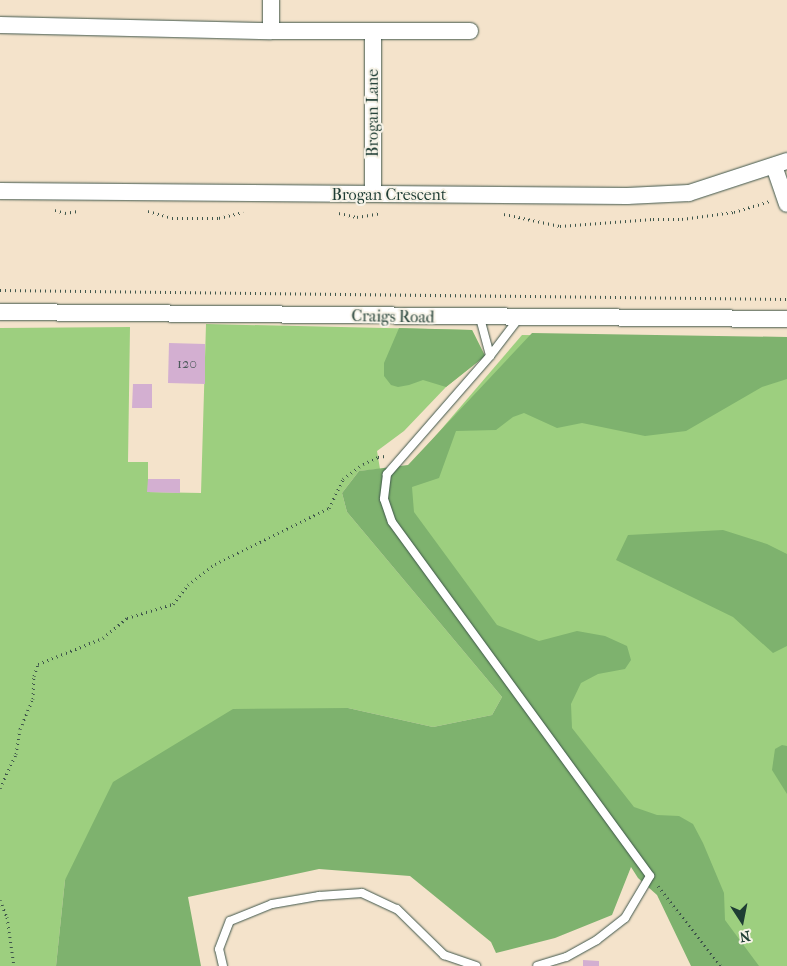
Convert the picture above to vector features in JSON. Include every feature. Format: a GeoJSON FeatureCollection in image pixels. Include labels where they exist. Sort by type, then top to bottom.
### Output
{"type":"FeatureCollection","features":[{"type":"Feature","properties":{"kind":"street"},"geometry":{"type":"LineString","coordinates":[[271,0],[271,32]]}},
{"type":"Feature","properties":{"kind":"street"},"geometry":{"type":"LineString","coordinates":[[0,25],[271,32],[470,31]]}},
{"type":"Feature","properties":{"kind":"street","name":"Brogan Lane"},"geometry":{"type":"LineString","coordinates":[[373,31],[373,194]]}},
{"type":"Feature","properties":{"kind":"street"},"geometry":{"type":"LineString","coordinates":[[780,163],[787,204]]}},
{"type":"Feature","properties":{"kind":"street","name":"Brogan Crescent"},"geometry":{"type":"LineString","coordinates":[[0,191],[627,196],[689,193],[780,163]]}},
{"type":"Feature","properties":{"kind":"street","name":"Craigs Road"},"geometry":{"type":"LineString","coordinates":[[0,312],[480,318],[787,319]]}},
{"type":"Feature","properties":{"kind":"lane"},"geometry":{"type":"LineString","coordinates":[[520,317],[490,356],[386,474],[384,499],[392,522],[650,876],[625,918],[597,940],[566,957],[537,966]]}},
{"type":"Feature","properties":{"kind":"lane"},"geometry":{"type":"LineString","coordinates":[[480,318],[490,356]]}},
{"type":"Feature","properties":{"kind":"lane"},"geometry":{"type":"LineString","coordinates":[[223,966],[219,949],[230,922],[272,904],[319,896],[362,893],[397,910],[444,955],[476,966]]}},
{"type":"Feature","properties":{"kind":"path"},"geometry":{"type":"LineString","coordinates":[[0,290],[787,299]]}},
{"type":"Feature","properties":{"kind":"path"},"geometry":{"type":"LineString","coordinates":[[0,788],[16,754],[20,729],[32,699],[34,676],[38,664],[103,638],[127,618],[173,604],[188,585],[215,564],[329,508],[344,479],[362,464],[378,457],[403,455]]}},
{"type":"Feature","properties":{"kind":"path"},"geometry":{"type":"LineString","coordinates":[[650,876],[720,966]]}},
{"type":"Feature","properties":{"kind":"path"},"geometry":{"type":"LineString","coordinates":[[0,900],[9,924],[14,966]]}},
{"type":"Feature","properties":{"kind":"green space"},"geometry":{"type":"Polygon","coordinates":[[[206,324],[472,330],[485,356],[446,387],[404,431],[377,451],[380,469],[359,471],[342,493],[347,512],[502,697],[492,715],[433,727],[348,708],[65,880],[56,966],[0,966],[0,328],[130,327],[128,462],[148,462],[148,492],[201,493],[206,324]]]}},
{"type":"Feature","properties":{"kind":"green space"},"geometry":{"type":"Polygon","coordinates":[[[399,328],[472,330],[485,356],[446,387],[423,380],[398,387],[391,385],[384,376],[384,363],[399,328]]]}},
{"type":"Feature","properties":{"kind":"green space"},"geometry":{"type":"Polygon","coordinates":[[[532,333],[787,337],[787,379],[762,387],[686,431],[645,436],[582,423],[557,428],[524,413],[513,417],[496,430],[456,431],[439,478],[412,487],[414,512],[497,625],[539,641],[577,631],[605,636],[627,646],[631,660],[625,669],[598,674],[581,683],[571,704],[572,728],[634,807],[657,815],[679,816],[693,824],[724,893],[725,920],[759,966],[691,966],[657,895],[638,878],[631,867],[612,915],[555,938],[496,953],[491,942],[410,876],[319,869],[188,897],[201,966],[56,966],[65,880],[113,782],[233,709],[348,708],[433,727],[492,715],[502,697],[347,512],[342,493],[359,471],[408,465],[532,333]]]}},
{"type":"Feature","properties":{"kind":"green space"},"geometry":{"type":"Polygon","coordinates":[[[522,335],[787,338],[787,966],[732,966],[403,519],[397,481],[522,335]]]}},
{"type":"Feature","properties":{"kind":"green space"},"geometry":{"type":"Polygon","coordinates":[[[723,530],[767,544],[787,554],[787,646],[773,653],[733,617],[616,560],[628,535],[723,530]]]}},
{"type":"Feature","properties":{"kind":"green space"},"geometry":{"type":"Polygon","coordinates":[[[782,745],[787,746],[787,794],[772,770],[775,749],[782,745]]]}},
{"type":"Feature","properties":{"kind":"building"},"geometry":{"type":"Polygon","coordinates":[[[169,343],[205,344],[205,384],[168,383],[169,343]]]}},
{"type":"Feature","properties":{"kind":"building"},"geometry":{"type":"Polygon","coordinates":[[[133,384],[152,384],[152,408],[132,408],[133,384]]]}},
{"type":"Feature","properties":{"kind":"building"},"geometry":{"type":"Polygon","coordinates":[[[148,479],[180,479],[180,493],[147,492],[148,479]]]}},
{"type":"Feature","properties":{"kind":"building"},"geometry":{"type":"Polygon","coordinates":[[[583,960],[599,961],[599,966],[583,966],[583,960]]]}}]}
